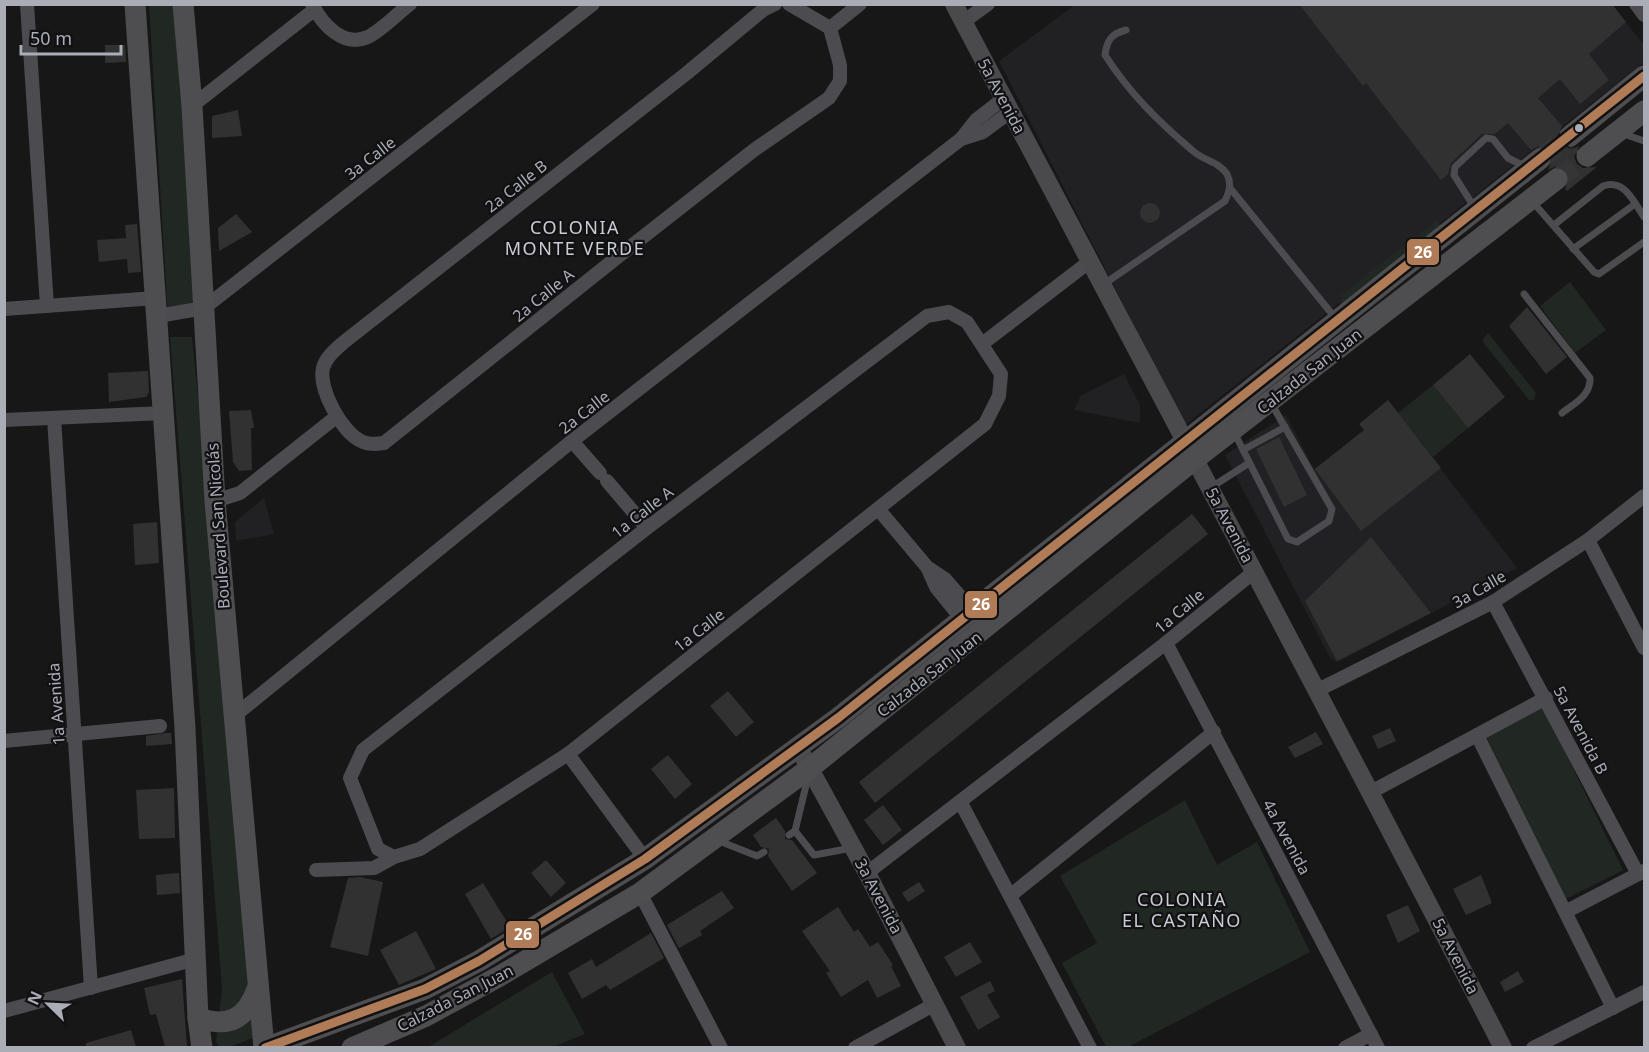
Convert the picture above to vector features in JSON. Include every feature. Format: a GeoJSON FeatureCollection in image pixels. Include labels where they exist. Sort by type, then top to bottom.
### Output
{"type":"FeatureCollection","features":[{"type":"Feature","properties":{"kind":"main road"},"geometry":{"type":"LineString","coordinates":[[135,4],[185,728],[198,1018],[202,1047]]}},
{"type":"Feature","properties":{"kind":"main road","name":"Boulevard San Nicolás"},"geometry":{"type":"LineString","coordinates":[[183,4],[192,106],[215,501],[257,989],[265,1047]]}},
{"type":"Feature","properties":{"kind":"main road","name":"5a Avenida"},"geometry":{"type":"LineString","coordinates":[[954,4],[1318,690],[1503,1047]]}},
{"type":"Feature","properties":{"kind":"main road"},"geometry":{"type":"LineString","coordinates":[[1570,136],[1644,76]]}},
{"type":"Feature","properties":{"kind":"main road"},"geometry":{"type":"LineString","coordinates":[[1587,156],[1644,111]]}},
{"type":"Feature","properties":{"kind":"main road","name":"Calzada San Juan"},"geometry":{"type":"LineString","coordinates":[[352,1047],[379,1042],[498,977],[640,893],[810,768],[1190,451],[1337,321],[1535,164]]}},
{"type":"Feature","properties":{"kind":"main road","name":"Calzada San Juan"},"geometry":{"type":"LineString","coordinates":[[265,1047],[425,989],[479,962],[645,859],[798,747],[967,614],[1190,451],[1233,430],[1557,179]]}},
{"type":"Feature","properties":{"kind":"main road","name":"3a Avenida"},"geometry":{"type":"LineString","coordinates":[[798,747],[854,848],[957,1047]]}},
{"type":"Feature","properties":{"kind":"main road"},"geometry":{"type":"LineString","coordinates":[[198,1018],[220,1022],[242,1015],[252,1004],[257,989]]}},
{"type":"Feature","properties":{"kind":"street"},"geometry":{"type":"LineString","coordinates":[[27,4],[47,306]]}},
{"type":"Feature","properties":{"kind":"street"},"geometry":{"type":"LineString","coordinates":[[192,106],[313,7],[334,33],[353,39],[368,37],[410,4]]}},
{"type":"Feature","properties":{"kind":"street","name":"3a Calle"},"geometry":{"type":"LineString","coordinates":[[4,309],[47,306],[204,308],[593,4]]}},
{"type":"Feature","properties":{"kind":"street","name":"2a Calle B"},"geometry":{"type":"LineString","coordinates":[[336,417],[322,378],[327,360],[344,342],[687,74],[763,10],[775,4]]}},
{"type":"Feature","properties":{"kind":"street"},"geometry":{"type":"LineString","coordinates":[[789,4],[830,28],[860,4]]}},
{"type":"Feature","properties":{"kind":"street"},"geometry":{"type":"LineString","coordinates":[[963,22],[988,4]]}},
{"type":"Feature","properties":{"kind":"street"},"geometry":{"type":"LineString","coordinates":[[1636,4],[1644,15]]}},
{"type":"Feature","properties":{"kind":"street","name":"2a Calle A"},"geometry":{"type":"LineString","coordinates":[[336,417],[359,441],[384,444],[754,150],[829,98],[840,81],[840,65],[830,28]]}},
{"type":"Feature","properties":{"kind":"street","name":"2a Calle"},"geometry":{"type":"LineString","coordinates":[[233,717],[572,441],[961,139],[976,120],[1007,106]]}},
{"type":"Feature","properties":{"kind":"street"},"geometry":{"type":"LineString","coordinates":[[982,344],[1089,262]]}},
{"type":"Feature","properties":{"kind":"street","name":"1a Calle A"},"geometry":{"type":"LineString","coordinates":[[394,857],[378,849],[350,778],[354,765],[363,750],[647,528],[927,316],[949,312],[967,322],[982,344]]}},
{"type":"Feature","properties":{"kind":"street","name":"1a Calle"},"geometry":{"type":"LineString","coordinates":[[316,870],[374,868],[394,857],[420,849],[568,754],[879,510],[985,424],[999,396],[1001,374],[982,344]]}},
{"type":"Feature","properties":{"kind":"street"},"geometry":{"type":"LineString","coordinates":[[4,420],[164,413]]}},
{"type":"Feature","properties":{"kind":"street"},"geometry":{"type":"LineString","coordinates":[[215,501],[240,493],[336,417]]}},
{"type":"Feature","properties":{"kind":"street","name":"1a Avenida"},"geometry":{"type":"LineString","coordinates":[[54,418],[91,988]]}},
{"type":"Feature","properties":{"kind":"street"},"geometry":{"type":"LineString","coordinates":[[572,441],[647,528]]}},
{"type":"Feature","properties":{"kind":"street","name":"3a Calle"},"geometry":{"type":"LineString","coordinates":[[1318,690],[1493,602],[1588,540],[1644,496]]}},
{"type":"Feature","properties":{"kind":"street"},"geometry":{"type":"LineString","coordinates":[[879,510],[927,567],[945,579],[967,614]]}},
{"type":"Feature","properties":{"kind":"street"},"geometry":{"type":"LineString","coordinates":[[1588,540],[1643,642]]}},
{"type":"Feature","properties":{"kind":"street","name":"1a Calle"},"geometry":{"type":"LineString","coordinates":[[867,873],[1166,643],[1254,571]]}},
{"type":"Feature","properties":{"kind":"street","name":"5a Avenida B"},"geometry":{"type":"LineString","coordinates":[[1493,602],[1641,873]]}},
{"type":"Feature","properties":{"kind":"street","name":"4a Avenida"},"geometry":{"type":"LineString","coordinates":[[1166,643],[1378,1047]]}},
{"type":"Feature","properties":{"kind":"street"},"geometry":{"type":"LineString","coordinates":[[1371,792],[1546,698]]}},
{"type":"Feature","properties":{"kind":"street"},"geometry":{"type":"LineString","coordinates":[[4,741],[160,726]]}},
{"type":"Feature","properties":{"kind":"street"},"geometry":{"type":"LineString","coordinates":[[1011,895],[1214,732]]}},
{"type":"Feature","properties":{"kind":"street"},"geometry":{"type":"LineString","coordinates":[[1477,735],[1567,911],[1613,1008]]}},
{"type":"Feature","properties":{"kind":"street"},"geometry":{"type":"LineString","coordinates":[[568,754],[645,859]]}},
{"type":"Feature","properties":{"kind":"street"},"geometry":{"type":"LineString","coordinates":[[961,802],[1090,1047]]}},
{"type":"Feature","properties":{"kind":"street"},"geometry":{"type":"LineString","coordinates":[[1567,911],[1641,873]]}},
{"type":"Feature","properties":{"kind":"street"},"geometry":{"type":"LineString","coordinates":[[640,893],[721,1047]]}},
{"type":"Feature","properties":{"kind":"street"},"geometry":{"type":"LineString","coordinates":[[4,1011],[196,959]]}},
{"type":"Feature","properties":{"kind":"street"},"geometry":{"type":"LineString","coordinates":[[1533,1047],[1644,992]]}},
{"type":"Feature","properties":{"kind":"street"},"geometry":{"type":"LineString","coordinates":[[855,1047],[935,1004]]}},
{"type":"Feature","properties":{"kind":"street"},"geometry":{"type":"LineString","coordinates":[[1345,1047],[1371,1034]]}},
{"type":"Feature","properties":{"kind":"lane"},"geometry":{"type":"LineString","coordinates":[[1126,30],[1114,33],[1107,42],[1105,55],[1126,88],[1196,154],[1218,164],[1228,176],[1230,188],[1337,321]]}},
{"type":"Feature","properties":{"kind":"lane"},"geometry":{"type":"LineString","coordinates":[[1618,132],[1644,141]]}},
{"type":"Feature","properties":{"kind":"lane"},"geometry":{"type":"LineString","coordinates":[[1475,211],[1472,200],[1454,175],[1455,167],[1486,138],[1492,139],[1517,164],[1535,164]]}},
{"type":"Feature","properties":{"kind":"lane"},"geometry":{"type":"LineString","coordinates":[[1554,225],[1603,186],[1610,183],[1616,183],[1624,188],[1644,217]]}},
{"type":"Feature","properties":{"kind":"lane"},"geometry":{"type":"LineString","coordinates":[[1102,286],[1224,201],[1230,188]]}},
{"type":"Feature","properties":{"kind":"lane"},"geometry":{"type":"LineString","coordinates":[[1531,200],[1589,269],[1599,274],[1644,242]]}},
{"type":"Feature","properties":{"kind":"lane"},"geometry":{"type":"LineString","coordinates":[[1573,249],[1635,204]]}},
{"type":"Feature","properties":{"kind":"lane"},"geometry":{"type":"LineString","coordinates":[[1524,294],[1590,378],[1587,393],[1562,413]]}},
{"type":"Feature","properties":{"kind":"lane"},"geometry":{"type":"LineString","coordinates":[[1233,430],[1288,539],[1297,542],[1329,521],[1332,509],[1270,401]]}},
{"type":"Feature","properties":{"kind":"lane"},"geometry":{"type":"LineString","coordinates":[[1244,450],[1284,427]]}},
{"type":"Feature","properties":{"kind":"lane"},"geometry":{"type":"LineString","coordinates":[[1210,488],[1250,463]]}},
{"type":"Feature","properties":{"kind":"lane"},"geometry":{"type":"LineString","coordinates":[[810,768],[792,833],[814,855],[854,848]]}},
{"type":"Feature","properties":{"kind":"lane"},"geometry":{"type":"LineString","coordinates":[[714,839],[757,856],[765,852]]}},
{"type":"Feature","properties":{"kind":"shaded area"},"geometry":{"type":"Polygon","coordinates":[[[1076,4],[1612,5],[1644,45],[1644,62],[1185,425],[999,61],[1076,4]]]}},
{"type":"Feature","properties":{"kind":"shaded area"},"geometry":{"type":"Polygon","coordinates":[[[149,5],[177,5],[197,315],[168,318],[149,5]]]}},
{"type":"Feature","properties":{"kind":"shaded area"},"geometry":{"type":"Polygon","coordinates":[[[1437,220],[1444,229],[1340,310],[1341,295],[1437,220]]]}},
{"type":"Feature","properties":{"kind":"shaded area"},"geometry":{"type":"Polygon","coordinates":[[[1570,282],[1606,330],[1575,353],[1540,306],[1570,282]]]}},
{"type":"Feature","properties":{"kind":"shaded area"},"geometry":{"type":"Polygon","coordinates":[[[1488,333],[1536,393],[1534,400],[1529,400],[1482,341],[1488,333]]]}},
{"type":"Feature","properties":{"kind":"shaded area"},"geometry":{"type":"Polygon","coordinates":[[[170,337],[192,337],[263,1034],[230,1047],[219,1047],[216,1041],[222,988],[170,337]]]}},
{"type":"Feature","properties":{"kind":"shaded area"},"geometry":{"type":"Polygon","coordinates":[[[1124,374],[1140,405],[1140,423],[1074,410],[1080,396],[1124,374]]]}},
{"type":"Feature","properties":{"kind":"shaded area"},"geometry":{"type":"Polygon","coordinates":[[[1433,385],[1468,428],[1433,457],[1398,413],[1433,385]]]}},
{"type":"Feature","properties":{"kind":"shaded area"},"geometry":{"type":"Polygon","coordinates":[[[1388,400],[1517,568],[1338,662],[1330,658],[1225,455],[1286,415],[1314,469],[1364,431],[1388,400]]]}},
{"type":"Feature","properties":{"kind":"shaded area"},"geometry":{"type":"Polygon","coordinates":[[[264,498],[274,534],[236,541],[235,522],[264,498]]]}},
{"type":"Feature","properties":{"kind":"shaded area"},"geometry":{"type":"Polygon","coordinates":[[[1543,707],[1623,870],[1566,899],[1486,736],[1543,707]]]}},
{"type":"Feature","properties":{"kind":"shaded area"},"geometry":{"type":"Polygon","coordinates":[[[1185,800],[1217,865],[1257,842],[1310,952],[1128,1047],[1106,1047],[1062,963],[1097,943],[1060,876],[1185,800]]]}},
{"type":"Feature","properties":{"kind":"shaded area"},"geometry":{"type":"Polygon","coordinates":[[[552,972],[585,1034],[553,1047],[428,1047],[552,972]]]}},
{"type":"Feature","properties":{"kind":"building"},"geometry":{"type":"Polygon","coordinates":[[[1299,4],[1612,4],[1626,22],[1589,54],[1609,80],[1580,104],[1560,79],[1538,98],[1562,126],[1557,137],[1561,144],[1571,149],[1579,146],[1574,157],[1577,164],[1583,168],[1597,167],[1567,191],[1565,189],[1570,178],[1567,171],[1556,166],[1548,170],[1553,158],[1550,151],[1539,146],[1531,150],[1508,123],[1495,134],[1482,134],[1451,163],[1448,174],[1441,180],[1366,83],[1363,86],[1299,4]]]}},
{"type":"Feature","properties":{"kind":"building"},"geometry":{"type":"Polygon","coordinates":[[[105,45],[125,45],[126,62],[105,63],[105,45]]]}},
{"type":"Feature","properties":{"kind":"building"},"geometry":{"type":"Polygon","coordinates":[[[238,110],[242,136],[212,138],[212,116],[238,110]]]}},
{"type":"Feature","properties":{"kind":"building"},"geometry":{"type":"Polygon","coordinates":[[[1150,203],[1157,206],[1160,213],[1157,220],[1150,223],[1143,220],[1140,213],[1143,206],[1150,203]]]}},
{"type":"Feature","properties":{"kind":"building"},"geometry":{"type":"Polygon","coordinates":[[[236,214],[252,232],[219,251],[218,228],[236,214]]]}},
{"type":"Feature","properties":{"kind":"building"},"geometry":{"type":"Polygon","coordinates":[[[137,224],[141,272],[128,273],[127,259],[99,262],[97,240],[126,238],[125,225],[137,224]]]}},
{"type":"Feature","properties":{"kind":"building"},"geometry":{"type":"Polygon","coordinates":[[[1527,307],[1567,357],[1546,374],[1509,326],[1527,307]]]}},
{"type":"Feature","properties":{"kind":"building"},"geometry":{"type":"Polygon","coordinates":[[[1470,354],[1505,397],[1468,428],[1433,385],[1470,354]]]}},
{"type":"Feature","properties":{"kind":"building"},"geometry":{"type":"Polygon","coordinates":[[[148,371],[149,392],[146,397],[109,402],[108,373],[148,371]]]}},
{"type":"Feature","properties":{"kind":"building"},"geometry":{"type":"Polygon","coordinates":[[[1388,400],[1441,468],[1361,531],[1315,469],[1364,430],[1359,424],[1388,400]]]}},
{"type":"Feature","properties":{"kind":"building"},"geometry":{"type":"Polygon","coordinates":[[[251,410],[254,428],[251,428],[252,470],[239,471],[233,462],[229,411],[251,410]]]}},
{"type":"Feature","properties":{"kind":"building"},"geometry":{"type":"Polygon","coordinates":[[[1279,437],[1307,495],[1284,507],[1256,449],[1279,437]]]}},
{"type":"Feature","properties":{"kind":"building"},"geometry":{"type":"Polygon","coordinates":[[[1192,514],[1208,534],[875,803],[859,782],[1192,514]]]}},
{"type":"Feature","properties":{"kind":"building"},"geometry":{"type":"Polygon","coordinates":[[[157,522],[159,563],[135,565],[133,524],[157,522]]]}},
{"type":"Feature","properties":{"kind":"building"},"geometry":{"type":"Polygon","coordinates":[[[1371,537],[1431,613],[1337,661],[1305,601],[1371,537]]]}},
{"type":"Feature","properties":{"kind":"building"},"geometry":{"type":"Polygon","coordinates":[[[728,691],[754,722],[736,737],[710,706],[728,691]]]}},
{"type":"Feature","properties":{"kind":"building"},"geometry":{"type":"Polygon","coordinates":[[[1390,728],[1396,741],[1378,749],[1372,736],[1390,728]]]}},
{"type":"Feature","properties":{"kind":"building"},"geometry":{"type":"Polygon","coordinates":[[[1316,732],[1323,744],[1295,758],[1288,747],[1316,732]]]}},
{"type":"Feature","properties":{"kind":"building"},"geometry":{"type":"Polygon","coordinates":[[[171,733],[172,744],[146,746],[146,736],[171,733]]]}},
{"type":"Feature","properties":{"kind":"building"},"geometry":{"type":"Polygon","coordinates":[[[668,755],[692,784],[675,799],[651,769],[668,755]]]}},
{"type":"Feature","properties":{"kind":"building"},"geometry":{"type":"Polygon","coordinates":[[[174,788],[175,838],[139,839],[136,790],[174,788]]]}},
{"type":"Feature","properties":{"kind":"building"},"geometry":{"type":"Polygon","coordinates":[[[883,805],[902,830],[883,845],[864,820],[883,805]]]}},
{"type":"Feature","properties":{"kind":"building"},"geometry":{"type":"Polygon","coordinates":[[[776,818],[785,831],[785,839],[792,840],[817,873],[792,891],[768,856],[769,849],[761,847],[753,835],[776,818]]]}},
{"type":"Feature","properties":{"kind":"building"},"geometry":{"type":"Polygon","coordinates":[[[546,860],[566,883],[551,897],[531,873],[546,860]]]}},
{"type":"Feature","properties":{"kind":"building"},"geometry":{"type":"Polygon","coordinates":[[[179,873],[180,893],[157,895],[156,875],[179,873]]]}},
{"type":"Feature","properties":{"kind":"building"},"geometry":{"type":"Polygon","coordinates":[[[1481,875],[1492,903],[1466,915],[1453,889],[1481,875]]]}},
{"type":"Feature","properties":{"kind":"building"},"geometry":{"type":"Polygon","coordinates":[[[360,877],[383,882],[368,956],[330,947],[348,878],[360,877]]]}},
{"type":"Feature","properties":{"kind":"building"},"geometry":{"type":"Polygon","coordinates":[[[919,882],[925,891],[908,902],[902,893],[919,882]]]}},
{"type":"Feature","properties":{"kind":"building"},"geometry":{"type":"Polygon","coordinates":[[[483,883],[510,927],[491,939],[465,894],[483,883]]]}},
{"type":"Feature","properties":{"kind":"building"},"geometry":{"type":"Polygon","coordinates":[[[722,891],[734,908],[700,931],[702,935],[679,948],[667,925],[722,891]]]}},
{"type":"Feature","properties":{"kind":"building"},"geometry":{"type":"Polygon","coordinates":[[[1408,905],[1420,931],[1398,943],[1386,915],[1408,905]]]}},
{"type":"Feature","properties":{"kind":"building"},"geometry":{"type":"Polygon","coordinates":[[[838,907],[854,932],[858,929],[870,947],[878,942],[893,965],[891,966],[901,986],[877,998],[868,980],[841,997],[826,973],[830,971],[802,931],[838,907]]]}},
{"type":"Feature","properties":{"kind":"building"},"geometry":{"type":"Polygon","coordinates":[[[416,931],[436,969],[399,985],[380,950],[416,931]]]}},
{"type":"Feature","properties":{"kind":"building"},"geometry":{"type":"Polygon","coordinates":[[[651,933],[664,958],[610,990],[606,985],[582,999],[568,973],[592,959],[596,967],[651,933]]]}},
{"type":"Feature","properties":{"kind":"building"},"geometry":{"type":"Polygon","coordinates":[[[970,942],[982,962],[956,977],[944,957],[970,942]]]}},
{"type":"Feature","properties":{"kind":"building"},"geometry":{"type":"Polygon","coordinates":[[[1518,971],[1524,982],[1505,992],[1500,982],[1518,971]]]}},
{"type":"Feature","properties":{"kind":"building"},"geometry":{"type":"Polygon","coordinates":[[[182,979],[187,1047],[165,1047],[156,1014],[150,1015],[144,988],[182,979]]]}},
{"type":"Feature","properties":{"kind":"building"},"geometry":{"type":"Polygon","coordinates":[[[990,981],[995,991],[987,995],[1000,1017],[978,1030],[960,997],[990,981]]]}},
{"type":"Feature","properties":{"kind":"building"},"geometry":{"type":"Polygon","coordinates":[[[131,1030],[136,1047],[86,1047],[86,1043],[131,1030]]]}},
{"type":"Feature","properties":{"kind":"tunnel"},"geometry":{"type":"LineString","coordinates":[[1540,159],[1570,136]]}},
{"type":"Feature","properties":{"kind":"tunnel"},"geometry":{"type":"LineString","coordinates":[[1557,179],[1587,156]]}},
{"type":"Feature","properties":{"kind":"transit line","name":"26"},"geometry":{"type":"LineString","coordinates":[[265,1048],[425,989],[479,961],[645,859],[838,718],[1644,76]]}},
{"type":"Feature","properties":{"kind":"district","name":"COLONIA MONTE VERDE"},"geometry":{"type":"Point","coordinates":[575,237]}},
{"type":"Feature","properties":{"kind":"district","name":"COLONIA EL CASTAÑO"},"geometry":{"type":"Point","coordinates":[1182,909]}}]}
